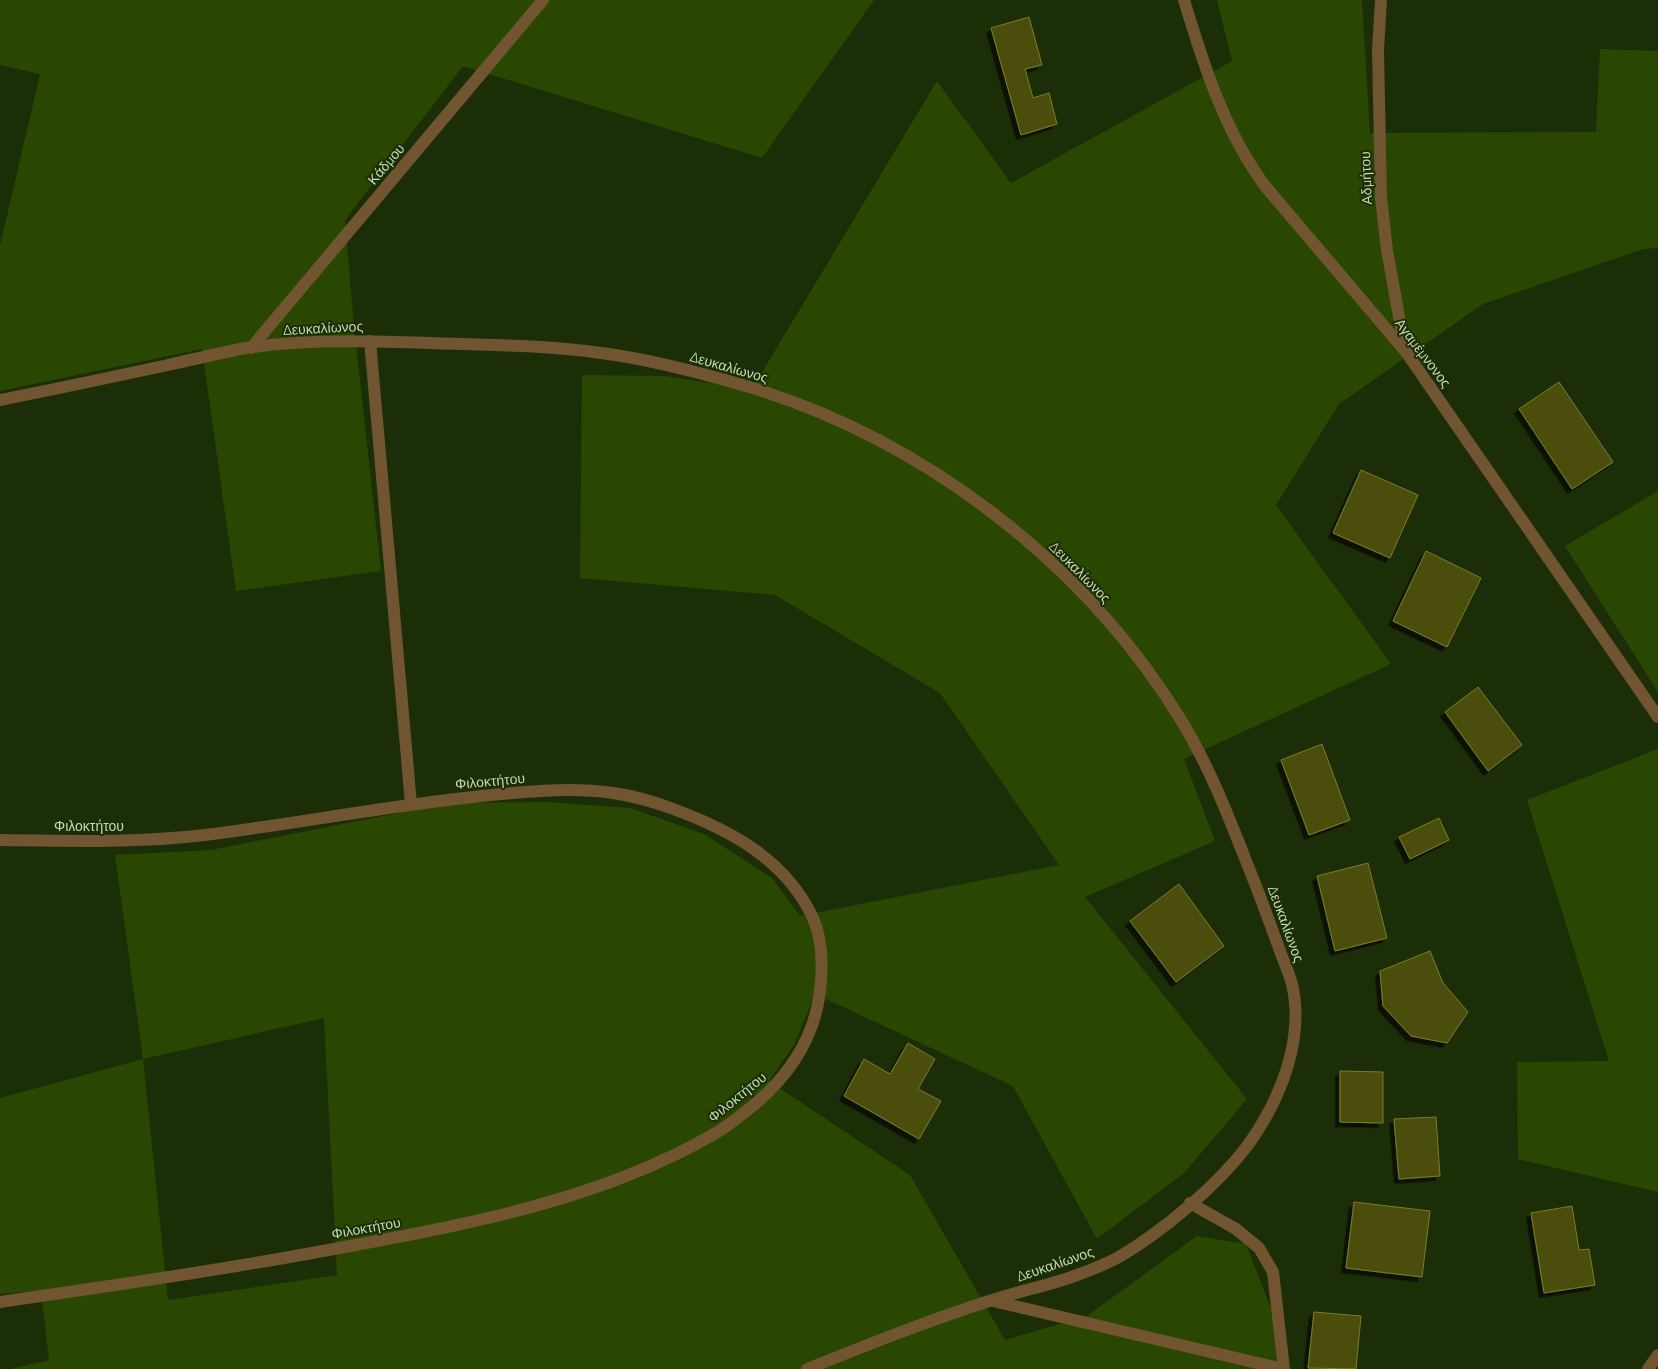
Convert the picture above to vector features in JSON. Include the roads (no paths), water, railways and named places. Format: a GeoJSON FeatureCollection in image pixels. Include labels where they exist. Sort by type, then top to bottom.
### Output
{"type":"FeatureCollection","features":[{"type":"Feature","properties":{"kind":"street","name":"Κάδμου"},"geometry":{"type":"LineString","coordinates":[[251,348],[543,0]]}},
{"type":"Feature","properties":{"kind":"street","name":"Αγαμέμνονος"},"geometry":{"type":"LineString","coordinates":[[1184,0],[1214,92],[1232,132],[1252,168],[1271,194],[1406,352],[1658,717]]}},
{"type":"Feature","properties":{"kind":"street","name":"Αδμήτου"},"geometry":{"type":"LineString","coordinates":[[1380,0],[1378,50],[1381,198],[1387,250],[1406,352]]}},
{"type":"Feature","properties":{"kind":"street","name":"Δευκαλίωνος"},"geometry":{"type":"LineString","coordinates":[[0,400],[251,348],[325,342],[370,341],[531,347],[599,352],[646,361],[750,387],[842,423],[899,451],[969,496],[1041,554],[1109,622],[1142,661],[1180,718],[1203,758],[1262,900],[1292,984],[1295,1028],[1291,1051],[1277,1096],[1265,1119],[1245,1148],[1211,1186],[1142,1242],[1115,1259],[1071,1277],[991,1300],[807,1369]]}},
{"type":"Feature","properties":{"kind":"street"},"geometry":{"type":"LineString","coordinates":[[370,341],[411,804]]}},
{"type":"Feature","properties":{"kind":"street","name":"Φιλοκτήτου"},"geometry":{"type":"LineString","coordinates":[[0,840],[122,841],[202,835],[411,804],[503,794],[579,790],[613,793],[649,800],[712,824],[738,837],[762,854],[779,870],[810,912],[818,930],[822,956],[816,1014],[806,1041],[776,1086],[718,1132],[674,1155],[634,1172],[538,1206],[446,1229],[244,1266],[0,1302]]}},
{"type":"Feature","properties":{"kind":"street"},"geometry":{"type":"LineString","coordinates":[[991,1300],[1284,1369],[1273,1272],[1269,1264],[1259,1248],[1236,1229],[1190,1203]]}},
{"type":"Feature","properties":{"kind":"street"},"geometry":{"type":"LineString","coordinates":[[1647,1369],[1658,1355]]}},
{"type":"Feature","properties":{"kind":"street"},"geometry":{"type":"LineString","coordinates":[[1647,1369],[1658,1367]]}}]}
